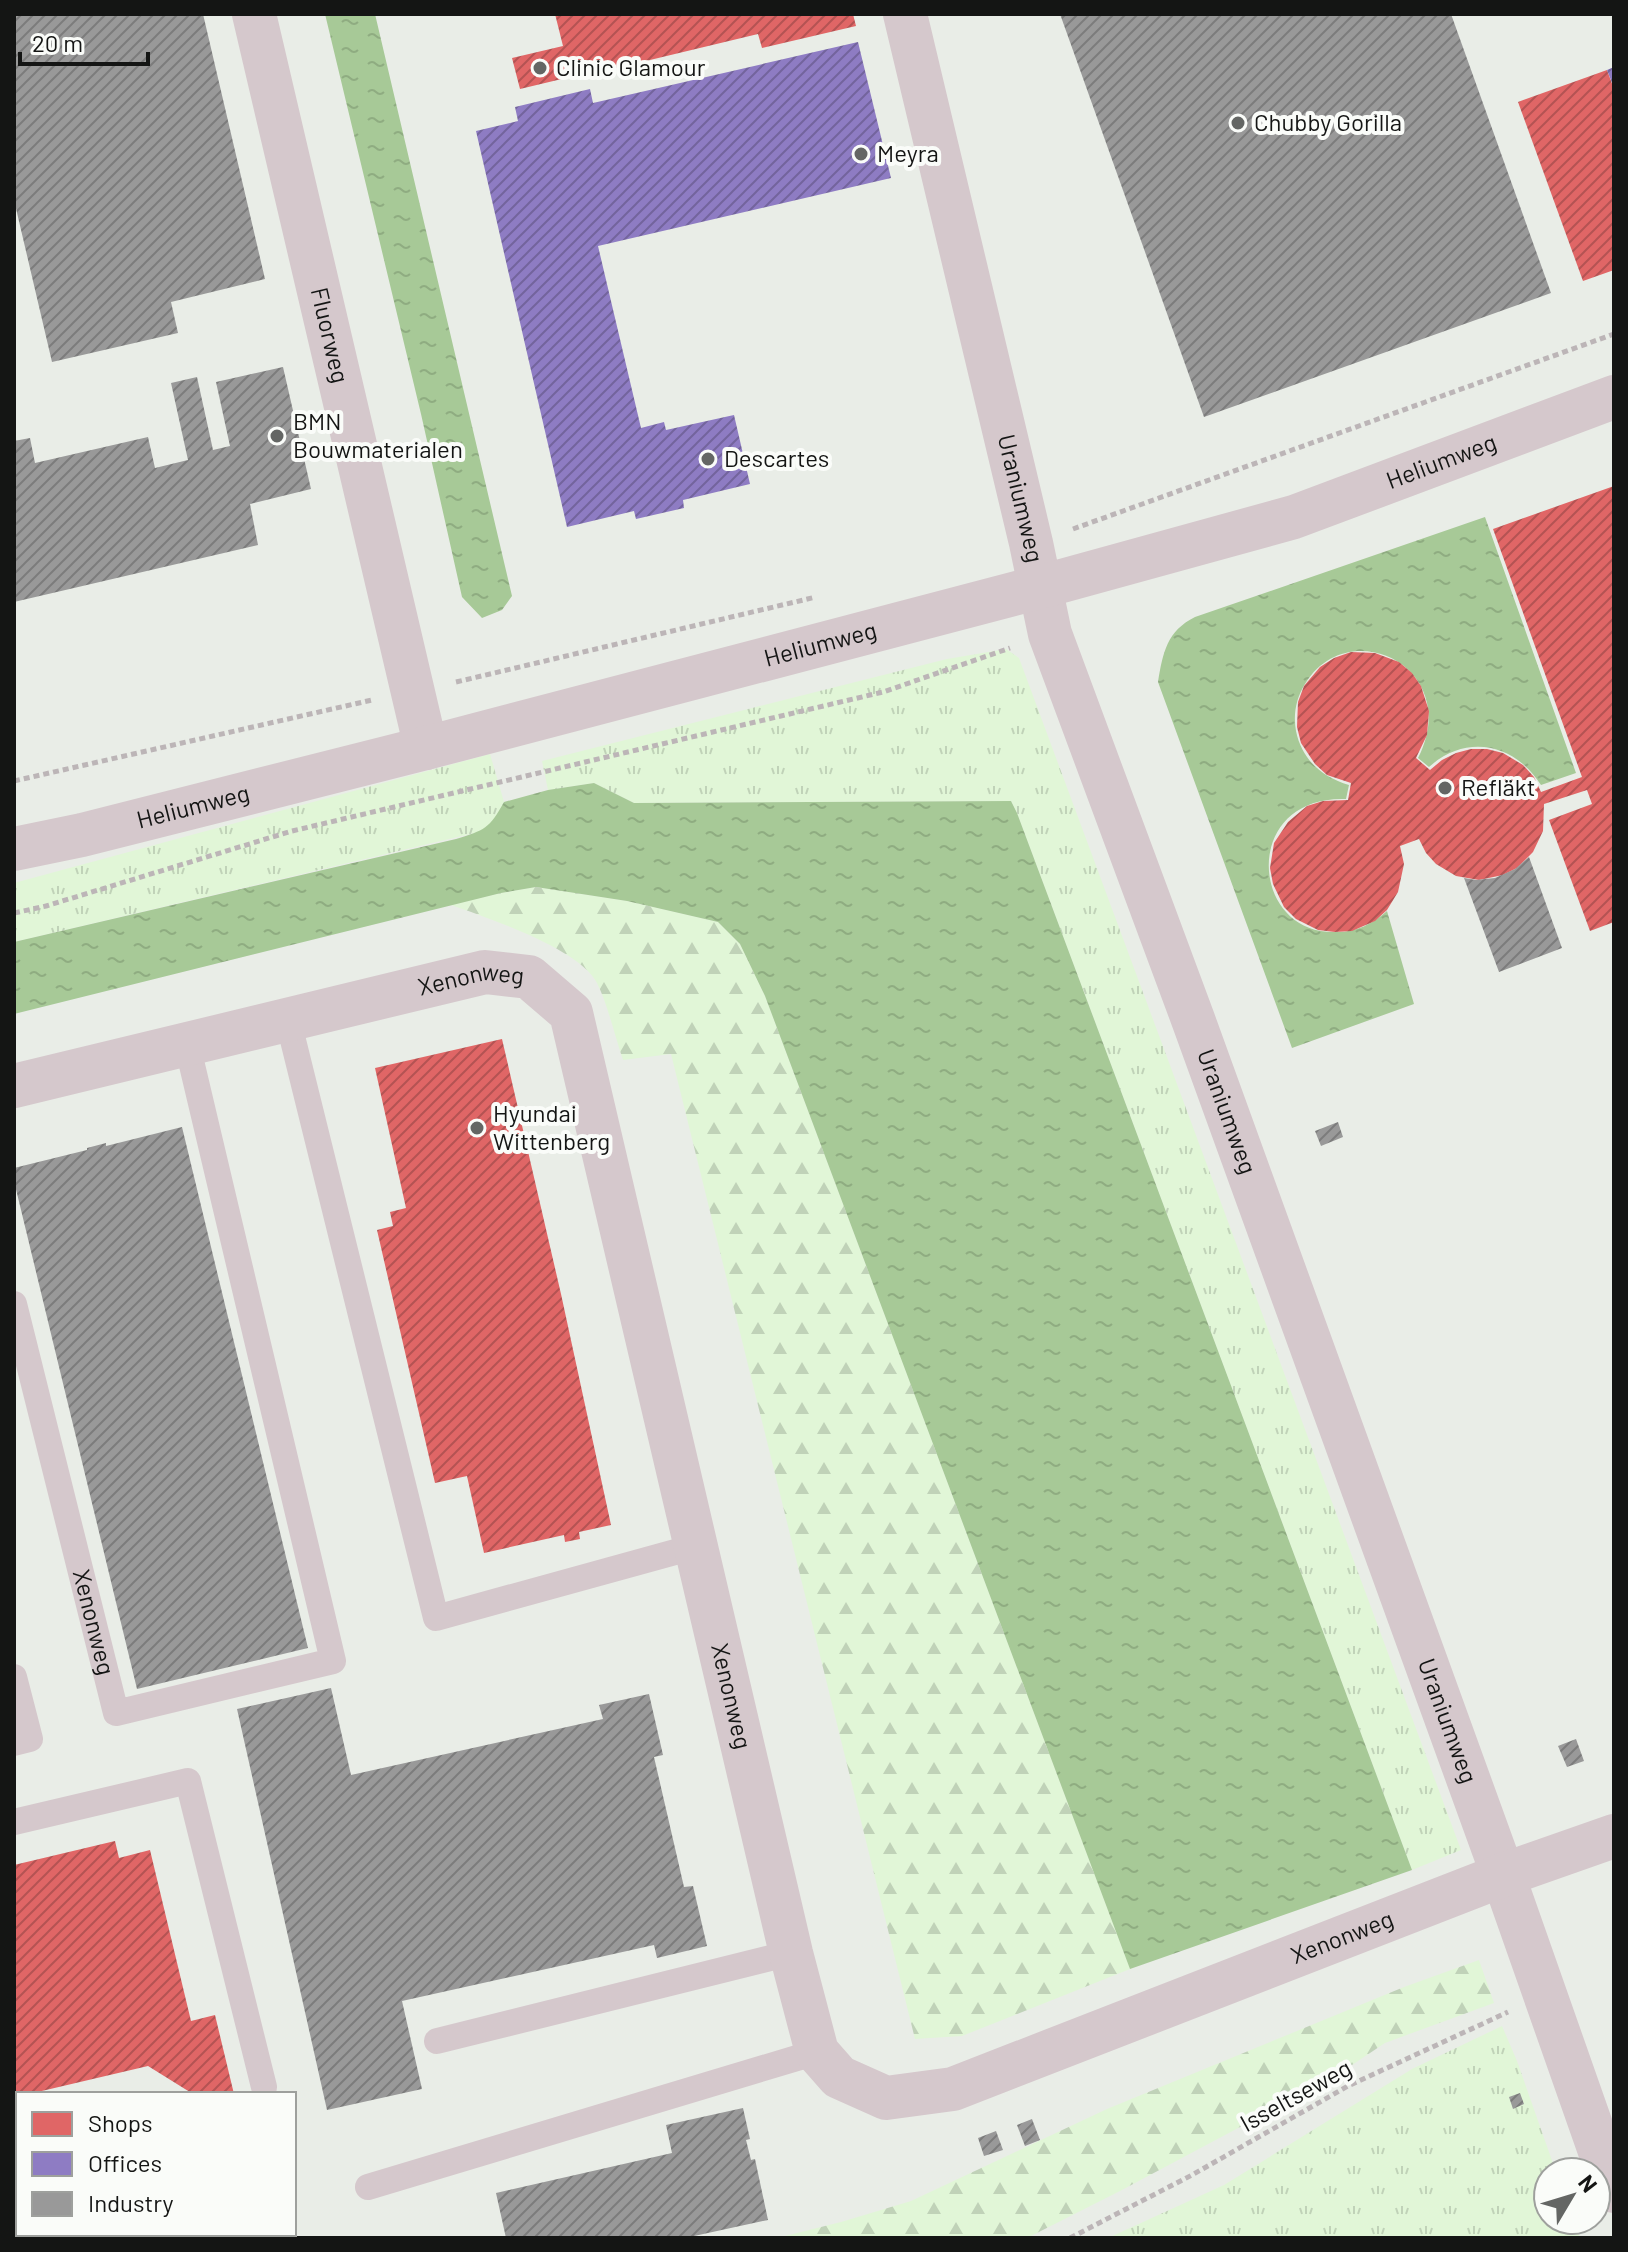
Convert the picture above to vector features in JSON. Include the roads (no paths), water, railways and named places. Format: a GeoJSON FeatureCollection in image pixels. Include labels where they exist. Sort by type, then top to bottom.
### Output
{"type":"FeatureCollection","features":[{"type":"Feature","properties":{"kind":"street","name":"Fluorweg"},"geometry":{"type":"LineString","coordinates":[[254,14],[426,748]]}},
{"type":"Feature","properties":{"kind":"street","name":"Uraniumweg"},"geometry":{"type":"LineString","coordinates":[[905,14],[1050,634],[1503,1875],[1614,2191]]}},
{"type":"Feature","properties":{"kind":"street","name":"Heliumweg"},"geometry":{"type":"LineString","coordinates":[[14,849],[82,835],[426,748],[1294,517],[1614,397]]}},
{"type":"Feature","properties":{"kind":"street","name":"Xenonweg"},"geometry":{"type":"LineString","coordinates":[[14,1086],[485,972],[529,977],[571,1013],[791,1953],[817,2052],[839,2077],[886,2098],[953,2089],[1503,1875],[1614,1836]]}},
{"type":"Feature","properties":{"kind":"lane"},"geometry":{"type":"LineString","coordinates":[[288,1020],[436,1618],[697,1546]]}},
{"type":"Feature","properties":{"kind":"lane","name":"Xenonweg"},"geometry":{"type":"LineString","coordinates":[[14,1304],[116,1713],[333,1661],[187,1044]]}},
{"type":"Feature","properties":{"kind":"lane"},"geometry":{"type":"LineString","coordinates":[[14,1677],[30,1739],[14,1743]]}},
{"type":"Feature","properties":{"kind":"lane"},"geometry":{"type":"LineString","coordinates":[[14,1822],[188,1781],[264,2087]]}},
{"type":"Feature","properties":{"kind":"lane"},"geometry":{"type":"LineString","coordinates":[[437,2041],[791,1953]]}},
{"type":"Feature","properties":{"kind":"lane"},"geometry":{"type":"LineString","coordinates":[[368,2187],[817,2052]]}},
{"type":"Feature","properties":{"kind":"water"},"geometry":{"type":"Polygon","coordinates":[[[325,14],[375,14],[512,596],[502,610],[482,618],[462,597],[325,14]]]}},
{"type":"Feature","properties":{"kind":"water"},"geometry":{"type":"Polygon","coordinates":[[[1485,517],[1576,773],[1541,785],[1518,760],[1504,752],[1474,747],[1444,756],[1429,767],[1418,758],[1428,726],[1426,698],[1414,676],[1395,660],[1372,652],[1348,653],[1324,663],[1299,695],[1295,713],[1296,731],[1308,759],[1322,772],[1349,785],[1346,799],[1312,804],[1288,819],[1273,840],[1269,866],[1273,891],[1286,912],[1308,927],[1351,931],[1387,911],[1414,1004],[1292,1048],[1158,682],[1165,652],[1178,629],[1195,617],[1485,517]]]}},
{"type":"Feature","properties":{"kind":"water"},"geometry":{"type":"Polygon","coordinates":[[[594,783],[634,803],[1011,801],[1412,1870],[1130,1969],[765,996],[740,944],[718,922],[627,901],[536,887],[501,893],[14,1014],[14,942],[456,839],[485,827],[504,802],[548,790],[594,783]]]}},
{"type":"Feature","properties":{"kind":"place","name":"Clinic Glamour"},"geometry":{"type":"Point","coordinates":[540,68]}},
{"type":"Feature","properties":{"kind":"place","name":"Chubby Gorilla"},"geometry":{"type":"Point","coordinates":[1238,123]}},
{"type":"Feature","properties":{"kind":"place","name":"Meyra"},"geometry":{"type":"Point","coordinates":[861,154]}},
{"type":"Feature","properties":{"kind":"place","name":"BMN Bouwmaterialen"},"geometry":{"type":"Point","coordinates":[277,436]}},
{"type":"Feature","properties":{"kind":"place","name":"Descartes"},"geometry":{"type":"Point","coordinates":[708,459]}},
{"type":"Feature","properties":{"kind":"place","name":"Refläkt"},"geometry":{"type":"Point","coordinates":[1445,788]}},
{"type":"Feature","properties":{"kind":"place","name":"Hyundai Wittenberg"},"geometry":{"type":"Point","coordinates":[477,1128]}}]}
